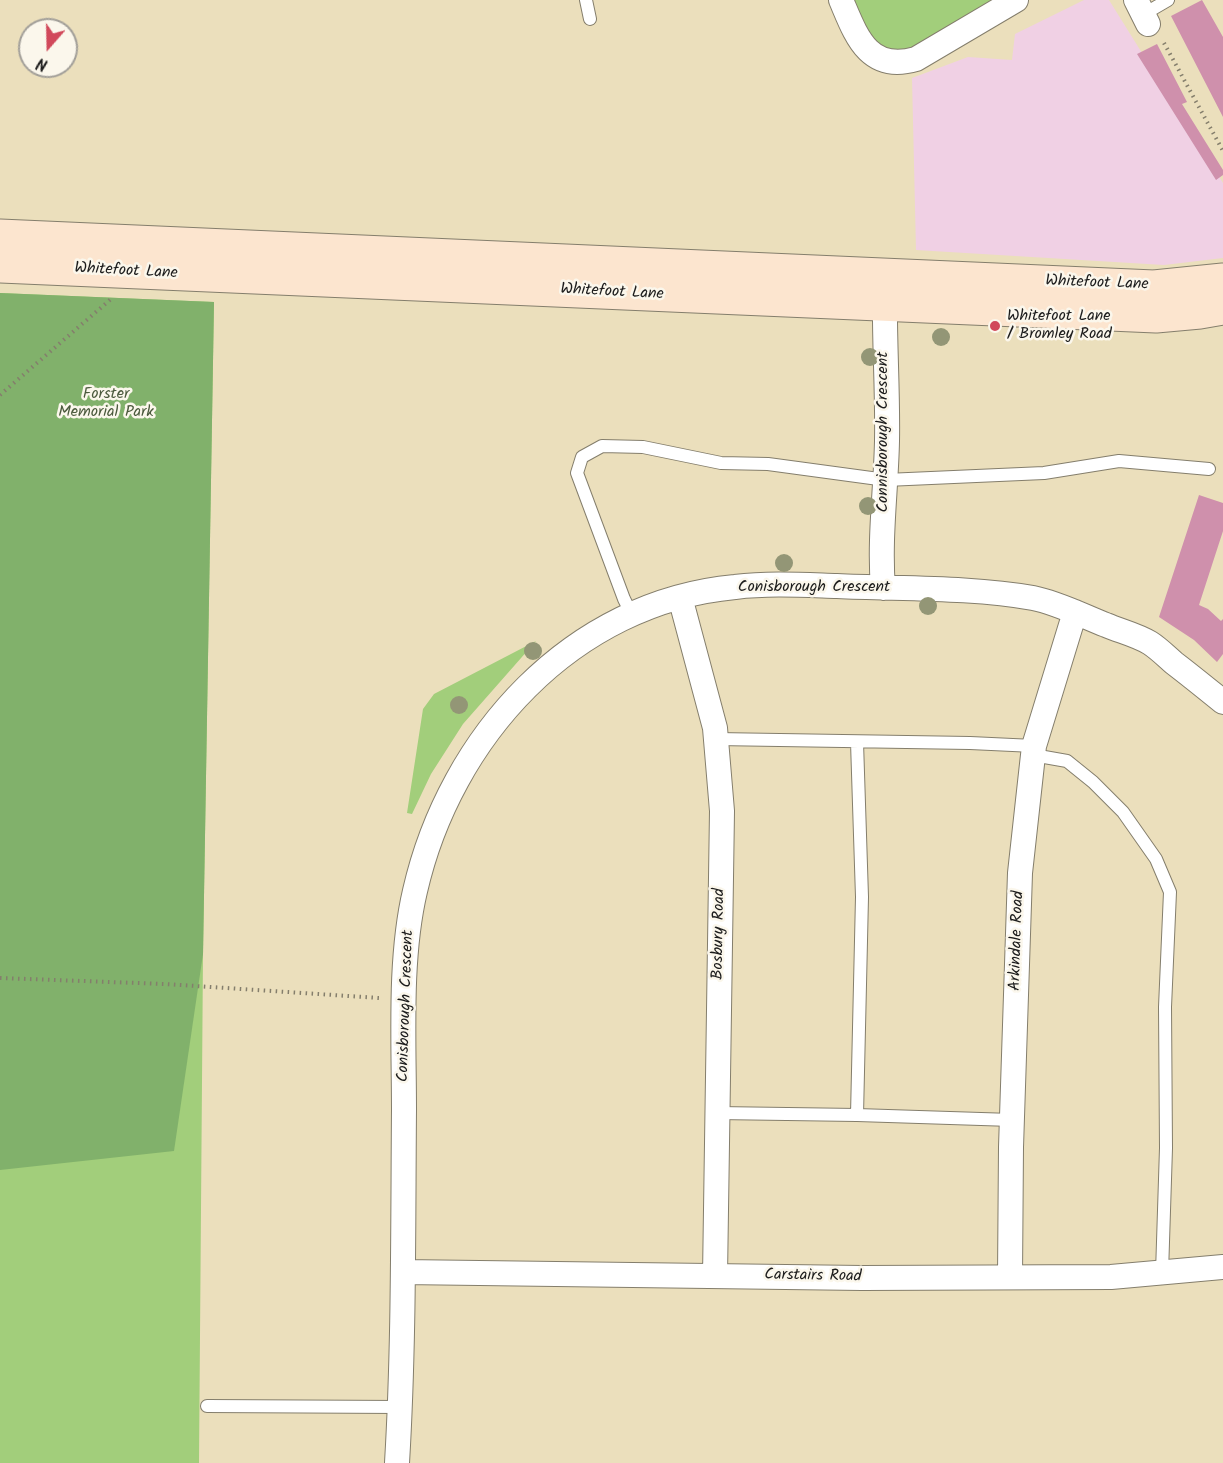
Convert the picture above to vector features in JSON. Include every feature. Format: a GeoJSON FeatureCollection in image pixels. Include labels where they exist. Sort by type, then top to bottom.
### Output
{"type":"FeatureCollection","features":[{"type":"Feature","properties":{"kind":"street"},"geometry":{"type":"LineString","coordinates":[[841,0],[859,41],[867,50],[889,61],[906,62],[916,59],[1016,0]]}},
{"type":"Feature","properties":{"kind":"street","name":"Whitefoot Lane"},"geometry":{"type":"LineString","coordinates":[[0,236],[885,290],[1156,316],[1223,308]]}},
{"type":"Feature","properties":{"kind":"street","name":"Whitefoot Lane"},"geometry":{"type":"LineString","coordinates":[[0,266],[885,290],[1154,286],[1223,280]]}},
{"type":"Feature","properties":{"kind":"street","name":"Connisborough Crescent"},"geometry":{"type":"LineString","coordinates":[[883,588],[882,544],[886,480],[885,290]]}},
{"type":"Feature","properties":{"kind":"street","name":"Conisborough Crescent"},"geometry":{"type":"LineString","coordinates":[[398,1463],[403,1272],[404,999],[408,937],[415,891],[442,810],[462,770],[485,733],[510,702],[540,673],[572,649],[632,615],[680,597],[732,587],[787,584],[883,588],[997,593],[1036,599],[1075,612],[1150,643],[1223,702]]}},
{"type":"Feature","properties":{"kind":"street","name":"Bosbury Road"},"geometry":{"type":"LineString","coordinates":[[680,597],[716,739],[722,811],[715,1276]]}},
{"type":"Feature","properties":{"kind":"street","name":"Arkindale Road"},"geometry":{"type":"LineString","coordinates":[[1011,1276],[1012,1120],[1020,873],[1033,750],[1075,612]]}},
{"type":"Feature","properties":{"kind":"street","name":"Carstairs Road"},"geometry":{"type":"LineString","coordinates":[[403,1272],[862,1278],[1111,1277],[1223,1267]]}},
{"type":"Feature","properties":{"kind":"lane"},"geometry":{"type":"LineString","coordinates":[[586,0],[590,19]]}},
{"type":"Feature","properties":{"kind":"lane"},"geometry":{"type":"LineString","coordinates":[[1143,12],[1168,0]]}},
{"type":"Feature","properties":{"kind":"lane"},"geometry":{"type":"LineString","coordinates":[[632,615],[577,474],[582,458],[603,446],[643,447],[721,463],[768,464],[886,480],[1044,473],[1119,461],[1209,469]]}},
{"type":"Feature","properties":{"kind":"lane"},"geometry":{"type":"LineString","coordinates":[[716,739],[970,743],[1033,750],[1067,761],[1093,782],[1123,812],[1156,859],[1170,892],[1165,1007],[1166,1148],[1162,1273]]}},
{"type":"Feature","properties":{"kind":"lane"},"geometry":{"type":"LineString","coordinates":[[856,742],[862,897],[857,1114]]}},
{"type":"Feature","properties":{"kind":"lane"},"geometry":{"type":"LineString","coordinates":[[717,1113],[857,1114],[1012,1120]]}},
{"type":"Feature","properties":{"kind":"lane"},"geometry":{"type":"LineString","coordinates":[[207,1406],[400,1407]]}},
{"type":"Feature","properties":{"kind":"path"},"geometry":{"type":"LineString","coordinates":[[1143,12],[1162,40],[1223,151]]}},
{"type":"Feature","properties":{"kind":"path"},"geometry":{"type":"LineString","coordinates":[[0,395],[119,292]]}},
{"type":"Feature","properties":{"kind":"path"},"geometry":{"type":"LineString","coordinates":[[0,978],[165,984],[404,999]]}},
{"type":"Feature","properties":{"kind":"shaded area"},"geometry":{"type":"Polygon","coordinates":[[[1084,0],[1109,0],[1223,183],[1223,258],[1164,265],[916,250],[912,78],[968,57],[1012,60],[1015,34],[1084,0]]]}},
{"type":"Feature","properties":{"kind":"green space"},"geometry":{"type":"Polygon","coordinates":[[[854,0],[1000,0],[906,51],[884,48],[877,43],[866,29],[854,0]]]}},
{"type":"Feature","properties":{"kind":"green space","name":"Forster Memorial Park"},"geometry":{"type":"Polygon","coordinates":[[[0,293],[214,302],[203,954],[199,1463],[0,1463],[0,293]]]}},
{"type":"Feature","properties":{"kind":"green space","name":"Forster Memorial Park"},"geometry":{"type":"Polygon","coordinates":[[[0,293],[214,302],[203,954],[174,1151],[0,1170],[0,293]]]}},
{"type":"Feature","properties":{"kind":"green space"},"geometry":{"type":"Polygon","coordinates":[[[536,641],[463,724],[431,774],[412,814],[407,813],[423,709],[434,694],[536,641]]]}},
{"type":"Feature","properties":{"kind":"building"},"geometry":{"type":"Polygon","coordinates":[[[1202,0],[1223,37],[1223,117],[1171,16],[1202,0]]]}},
{"type":"Feature","properties":{"kind":"building"},"geometry":{"type":"Polygon","coordinates":[[[1157,44],[1187,102],[1182,104],[1223,170],[1223,175],[1216,180],[1137,54],[1157,44]]]}},
{"type":"Feature","properties":{"kind":"building"},"geometry":{"type":"Polygon","coordinates":[[[1199,495],[1223,503],[1223,531],[1199,605],[1208,609],[1221,621],[1223,619],[1223,654],[1217,662],[1194,640],[1159,617],[1199,495]]]}},
{"type":"Feature","properties":{"kind":"place","name":"Whitefoot Lane / Bromley Road"},"geometry":{"type":"Point","coordinates":[995,326]}}]}
